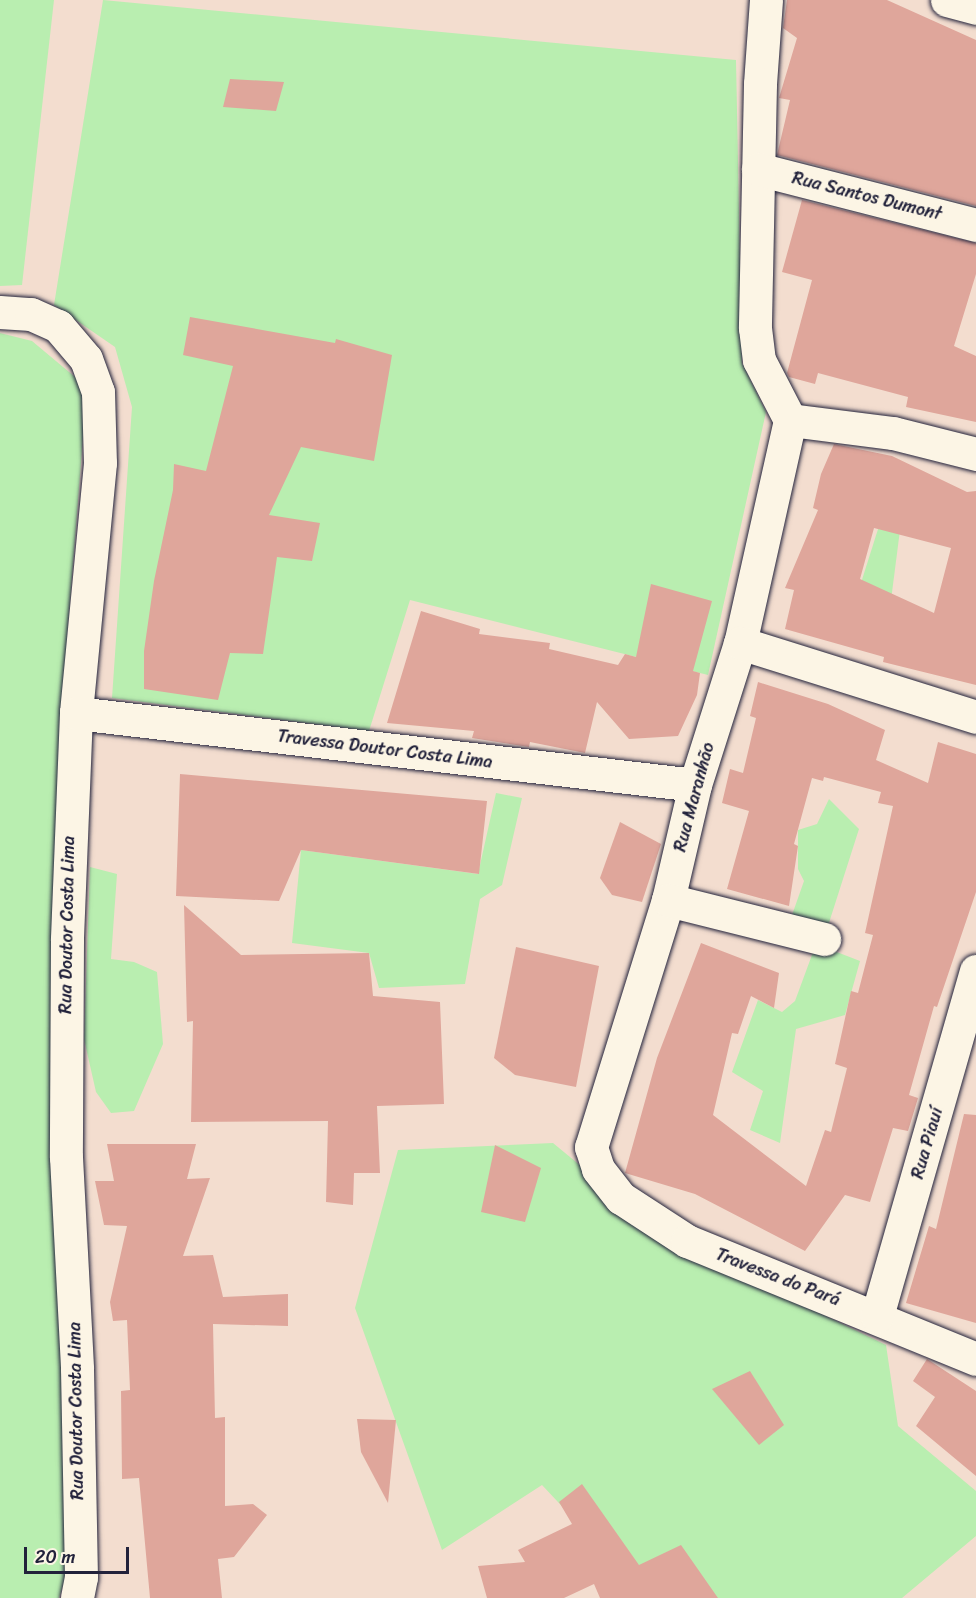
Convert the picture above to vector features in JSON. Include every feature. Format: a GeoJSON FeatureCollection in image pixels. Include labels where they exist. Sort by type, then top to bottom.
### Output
{"type":"FeatureCollection","features":[{"type":"Feature","properties":{"kind":"street"},"geometry":{"type":"LineString","coordinates":[[766,0],[758,169],[755,328],[759,360],[790,420],[892,433],[976,454]]}},
{"type":"Feature","properties":{"kind":"street"},"geometry":{"type":"LineString","coordinates":[[947,0],[976,8]]}},
{"type":"Feature","properties":{"kind":"street","name":"Rua Santos Dumont"},"geometry":{"type":"LineString","coordinates":[[758,169],[976,225]]}},
{"type":"Feature","properties":{"kind":"street","name":"Rua Doutor Costa Lima"},"geometry":{"type":"LineString","coordinates":[[0,312],[31,314],[58,326],[74,340],[86,359],[98,392],[100,463],[76,713],[69,827],[65,1038],[81,1577],[77,1598]]}},
{"type":"Feature","properties":{"kind":"street","name":"Rua Maranhão"},"geometry":{"type":"LineString","coordinates":[[598,1169],[591,1147],[594,1132],[668,900],[694,785],[740,643],[790,420]]}},
{"type":"Feature","properties":{"kind":"street"},"geometry":{"type":"LineString","coordinates":[[740,643],[976,717]]}},
{"type":"Feature","properties":{"kind":"street","name":"Travessa Doutor Costa Lima"},"geometry":{"type":"LineString","coordinates":[[76,713],[694,785]]}},
{"type":"Feature","properties":{"kind":"street"},"geometry":{"type":"LineString","coordinates":[[668,900],[824,939]]}},
{"type":"Feature","properties":{"kind":"street","name":"Rua Piauí"},"geometry":{"type":"LineString","coordinates":[[877,1316],[976,970]]}},
{"type":"Feature","properties":{"kind":"street","name":"Travessa do Pará"},"geometry":{"type":"LineString","coordinates":[[598,1169],[621,1198],[638,1212],[687,1241],[877,1316],[976,1359]]}},
{"type":"Feature","properties":{"kind":"green space"},"geometry":{"type":"Polygon","coordinates":[[[0,0],[54,0],[22,285],[0,286],[0,0]]]}},
{"type":"Feature","properties":{"kind":"green space"},"geometry":{"type":"Polygon","coordinates":[[[103,0],[736,60],[742,363],[766,412],[708,675],[410,600],[369,731],[112,698],[132,407],[115,347],[54,305],[103,0]]]}},
{"type":"Feature","properties":{"kind":"green space"},"geometry":{"type":"Polygon","coordinates":[[[0,333],[32,341],[87,387],[59,742],[71,1562],[59,1598],[0,1598],[0,333]]]}},
{"type":"Feature","properties":{"kind":"green space"},"geometry":{"type":"Polygon","coordinates":[[[879,526],[900,530],[890,608],[854,605],[879,526]]]}},
{"type":"Feature","properties":{"kind":"green space"},"geometry":{"type":"Polygon","coordinates":[[[496,793],[522,798],[502,885],[480,899],[465,984],[379,988],[369,953],[292,943],[301,850],[478,874],[496,793]]]}},
{"type":"Feature","properties":{"kind":"green space"},"geometry":{"type":"Polygon","coordinates":[[[829,799],[859,829],[827,929],[792,915],[804,881],[798,869],[798,830],[817,824],[829,799]]]}},
{"type":"Feature","properties":{"kind":"green space"},"geometry":{"type":"Polygon","coordinates":[[[90,867],[117,874],[111,959],[134,962],[157,972],[163,1044],[134,1111],[111,1113],[96,1092],[84,1039],[90,867]]]}},
{"type":"Feature","properties":{"kind":"green space"},"geometry":{"type":"Polygon","coordinates":[[[816,944],[860,961],[845,1015],[796,1029],[780,1143],[750,1130],[763,1091],[732,1072],[758,1000],[782,1012],[795,1001],[816,944]]]}},
{"type":"Feature","properties":{"kind":"green space"},"geometry":{"type":"Polygon","coordinates":[[[553,1143],[673,1242],[886,1345],[898,1426],[976,1491],[976,1536],[902,1598],[648,1598],[542,1485],[442,1550],[355,1308],[398,1150],[553,1143]]]}},
{"type":"Feature","properties":{"kind":"building"},"geometry":{"type":"Polygon","coordinates":[[[787,0],[887,0],[976,40],[976,206],[777,155],[790,100],[779,98],[797,38],[783,28],[787,0]]]}},
{"type":"Feature","properties":{"kind":"building"},"geometry":{"type":"Polygon","coordinates":[[[230,79],[284,82],[276,111],[223,107],[230,79]]]}},
{"type":"Feature","properties":{"kind":"building"},"geometry":{"type":"Polygon","coordinates":[[[802,200],[976,243],[976,274],[954,346],[976,356],[976,422],[906,407],[908,397],[818,373],[815,384],[789,377],[787,373],[812,280],[782,272],[802,200]]]}},
{"type":"Feature","properties":{"kind":"building"},"geometry":{"type":"Polygon","coordinates":[[[190,317],[335,343],[336,339],[392,355],[374,461],[301,447],[269,515],[320,523],[312,561],[277,557],[263,654],[230,653],[218,700],[144,689],[144,651],[154,581],[173,490],[174,464],[206,471],[233,366],[183,355],[190,317]]]}},
{"type":"Feature","properties":{"kind":"building"},"geometry":{"type":"Polygon","coordinates":[[[834,444],[892,456],[967,492],[976,491],[976,685],[883,662],[884,657],[785,629],[794,590],[785,588],[818,510],[813,508],[821,474],[834,444]],[[874,528],[860,579],[934,613],[951,548],[874,528]]]}},
{"type":"Feature","properties":{"kind":"building"},"geometry":{"type":"Polygon","coordinates":[[[651,584],[712,601],[693,671],[700,673],[697,695],[678,736],[629,739],[597,702],[585,753],[530,742],[529,747],[472,738],[474,731],[387,723],[421,611],[480,629],[479,634],[550,643],[549,649],[618,665],[625,654],[636,657],[651,584]]]}},
{"type":"Feature","properties":{"kind":"building"},"geometry":{"type":"Polygon","coordinates":[[[758,682],[828,704],[885,730],[876,760],[928,783],[938,742],[976,754],[976,892],[937,1007],[934,1006],[909,1095],[918,1098],[908,1131],[893,1128],[870,1202],[845,1195],[805,1251],[695,1194],[625,1173],[657,1058],[701,943],[779,973],[774,1008],[751,996],[738,1034],[732,1033],[713,1115],[806,1186],[825,1130],[831,1132],[847,1068],[835,1064],[851,991],[858,993],[873,935],[865,933],[893,806],[878,803],[881,792],[824,777],[823,781],[812,778],[794,844],[798,846],[789,906],[727,889],[749,811],[722,803],[730,769],[743,773],[756,718],[750,716],[758,682]]]}},
{"type":"Feature","properties":{"kind":"building"},"geometry":{"type":"Polygon","coordinates":[[[180,774],[487,801],[479,874],[301,850],[279,901],[176,896],[180,774]]]}},
{"type":"Feature","properties":{"kind":"building"},"geometry":{"type":"Polygon","coordinates":[[[620,822],[661,844],[642,902],[612,895],[600,878],[620,822]]]}},
{"type":"Feature","properties":{"kind":"building"},"geometry":{"type":"Polygon","coordinates":[[[184,905],[241,955],[369,953],[373,996],[440,1002],[444,1104],[377,1106],[380,1173],[354,1173],[353,1205],[326,1202],[328,1121],[191,1122],[193,1021],[187,1022],[184,905]]]}},
{"type":"Feature","properties":{"kind":"building"},"geometry":{"type":"Polygon","coordinates":[[[516,947],[599,966],[576,1087],[515,1075],[494,1058],[516,947]]]}},
{"type":"Feature","properties":{"kind":"building"},"geometry":{"type":"Polygon","coordinates":[[[964,1114],[976,1115],[976,1323],[906,1303],[929,1226],[936,1229],[964,1114]]]}},
{"type":"Feature","properties":{"kind":"building"},"geometry":{"type":"Polygon","coordinates":[[[107,1144],[196,1144],[187,1179],[210,1178],[183,1256],[213,1255],[223,1297],[288,1294],[288,1326],[213,1324],[215,1418],[225,1417],[225,1506],[253,1504],[267,1515],[234,1557],[218,1559],[222,1598],[150,1598],[139,1478],[122,1479],[121,1391],[130,1390],[127,1320],[113,1321],[110,1302],[127,1226],[104,1225],[95,1181],[114,1181],[107,1144]]]}},
{"type":"Feature","properties":{"kind":"building"},"geometry":{"type":"Polygon","coordinates":[[[495,1145],[541,1168],[525,1222],[481,1212],[495,1145]]]}},
{"type":"Feature","properties":{"kind":"building"},"geometry":{"type":"Polygon","coordinates":[[[927,1359],[976,1391],[976,1476],[916,1426],[935,1397],[913,1381],[927,1359]]]}},
{"type":"Feature","properties":{"kind":"building"},"geometry":{"type":"Polygon","coordinates":[[[750,1371],[784,1425],[759,1445],[712,1389],[750,1371]]]}},
{"type":"Feature","properties":{"kind":"building"},"geometry":{"type":"Polygon","coordinates":[[[357,1419],[396,1420],[388,1503],[361,1452],[357,1419]]]}},
{"type":"Feature","properties":{"kind":"building"},"geometry":{"type":"Polygon","coordinates":[[[582,1484],[639,1565],[681,1545],[718,1598],[600,1598],[594,1584],[564,1598],[487,1598],[478,1566],[525,1562],[518,1550],[572,1524],[559,1502],[582,1484]]]}}]}
